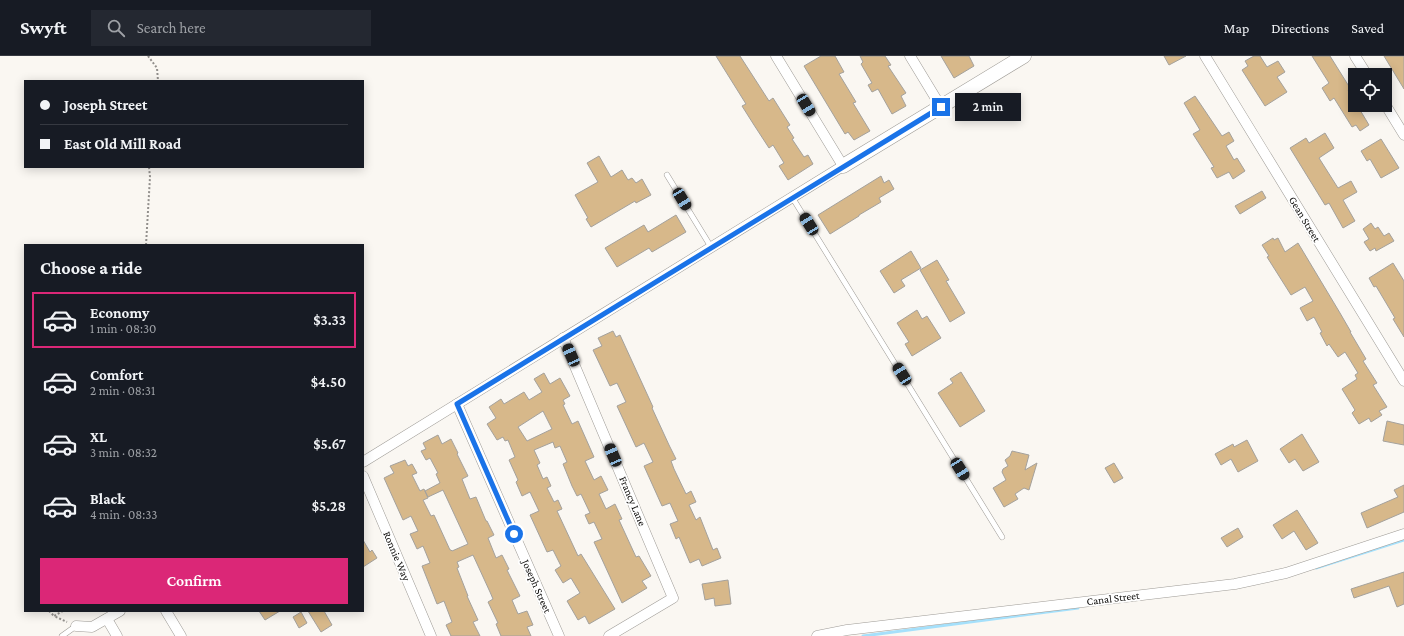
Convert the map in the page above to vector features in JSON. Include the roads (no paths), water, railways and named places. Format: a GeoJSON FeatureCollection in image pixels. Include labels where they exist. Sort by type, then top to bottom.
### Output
{"type":"FeatureCollection","features":[{"type":"Feature","properties":{"kind":"street"},"geometry":{"type":"LineString","coordinates":[[776,56],[843,166]]}},
{"type":"Feature","properties":{"kind":"street"},"geometry":{"type":"LineString","coordinates":[[910,56],[941,107]]}},
{"type":"Feature","properties":{"kind":"street"},"geometry":{"type":"LineString","coordinates":[[364,461],[792,197],[1024,56]]}},
{"type":"Feature","properties":{"kind":"street","name":"Gean Street"},"geometry":{"type":"LineString","coordinates":[[1205,56],[1404,381]]}},
{"type":"Feature","properties":{"kind":"street"},"geometry":{"type":"LineString","coordinates":[[1355,56],[1363,68]]}},
{"type":"Feature","properties":{"kind":"street"},"geometry":{"type":"LineString","coordinates":[[1390,112],[1404,135]]}},
{"type":"Feature","properties":{"kind":"street","name":"Francy Lane"},"geometry":{"type":"LineString","coordinates":[[564,338],[673,598],[608,636]]}},
{"type":"Feature","properties":{"kind":"street","name":"Joseph Street"},"geometry":{"type":"LineString","coordinates":[[457,404],[559,636]]}},
{"type":"Feature","properties":{"kind":"street","name":"Ronnie Way"},"geometry":{"type":"LineString","coordinates":[[364,478],[430,636]]}},
{"type":"Feature","properties":{"kind":"street","name":"Canal Street"},"geometry":{"type":"LineString","coordinates":[[817,636],[847,630],[1235,584],[1286,573],[1404,534]]}},
{"type":"Feature","properties":{"kind":"street"},"geometry":{"type":"LineString","coordinates":[[76,626],[92,626],[118,612]]}},
{"type":"Feature","properties":{"kind":"street"},"geometry":{"type":"LineString","coordinates":[[167,612],[181,636]]}},
{"type":"Feature","properties":{"kind":"street"},"geometry":{"type":"LineString","coordinates":[[107,619],[117,636]]}},
{"type":"Feature","properties":{"kind":"lane"},"geometry":{"type":"LineString","coordinates":[[667,175],[711,247]]}},
{"type":"Feature","properties":{"kind":"lane"},"geometry":{"type":"LineString","coordinates":[[792,197],[1002,537]]}},
{"type":"Feature","properties":{"kind":"lane"},"geometry":{"type":"LineString","coordinates":[[62,636],[76,626]]}},
{"type":"Feature","properties":{"kind":"waterway"},"geometry":{"type":"LineString","coordinates":[[1316,568],[1404,540]]}},
{"type":"Feature","properties":{"kind":"waterway"},"geometry":{"type":"LineString","coordinates":[[863,636],[1078,608]]}}]}
